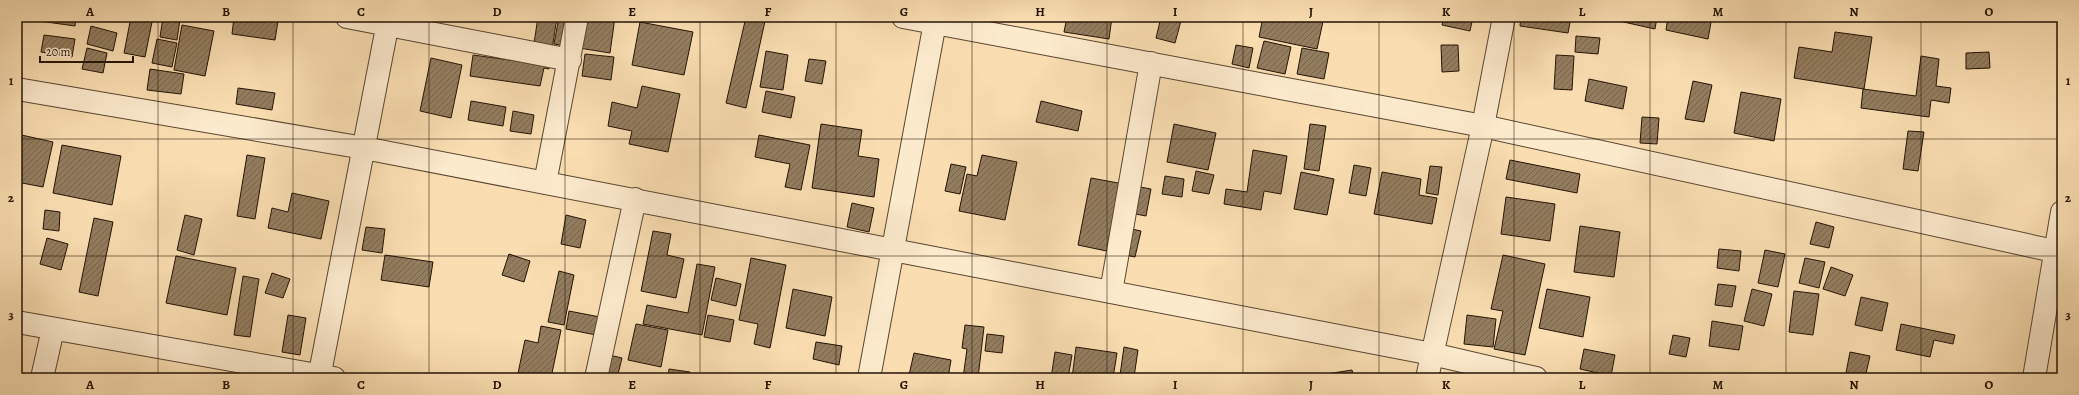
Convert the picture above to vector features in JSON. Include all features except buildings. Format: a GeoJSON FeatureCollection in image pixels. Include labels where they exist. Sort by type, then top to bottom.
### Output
{"type":"FeatureCollection","features":[{"type":"Feature","properties":{"kind":"street"},"geometry":{"type":"LineString","coordinates":[[347,17],[388,21],[570,60]]}},
{"type":"Feature","properties":{"kind":"street"},"geometry":{"type":"LineString","coordinates":[[545,183],[570,60],[577,17]]}},
{"type":"Feature","properties":{"kind":"street"},"geometry":{"type":"LineString","coordinates":[[904,17],[936,20],[1151,63],[1483,126],[2054,251]]}},
{"type":"Feature","properties":{"kind":"street"},"geometry":{"type":"LineString","coordinates":[[1427,378],[1483,126],[1504,17]]}},
{"type":"Feature","properties":{"kind":"street"},"geometry":{"type":"LineString","coordinates":[[869,378],[936,20]]}},
{"type":"Feature","properties":{"kind":"street"},"geometry":{"type":"LineString","coordinates":[[17,322],[324,377],[388,21]]}},
{"type":"Feature","properties":{"kind":"street"},"geometry":{"type":"LineString","coordinates":[[1111,292],[1151,63]]}},
{"type":"Feature","properties":{"kind":"street"},"geometry":{"type":"LineString","coordinates":[[17,89],[364,148],[635,199],[1432,354],[1536,378]]}},
{"type":"Feature","properties":{"kind":"street"},"geometry":{"type":"LineString","coordinates":[[596,378],[635,199]]}},
{"type":"Feature","properties":{"kind":"street"},"geometry":{"type":"LineString","coordinates":[[2034,378],[2054,251],[2062,212]]}},
{"type":"Feature","properties":{"kind":"street"},"geometry":{"type":"LineString","coordinates":[[42,378],[53,329]]}}]}
